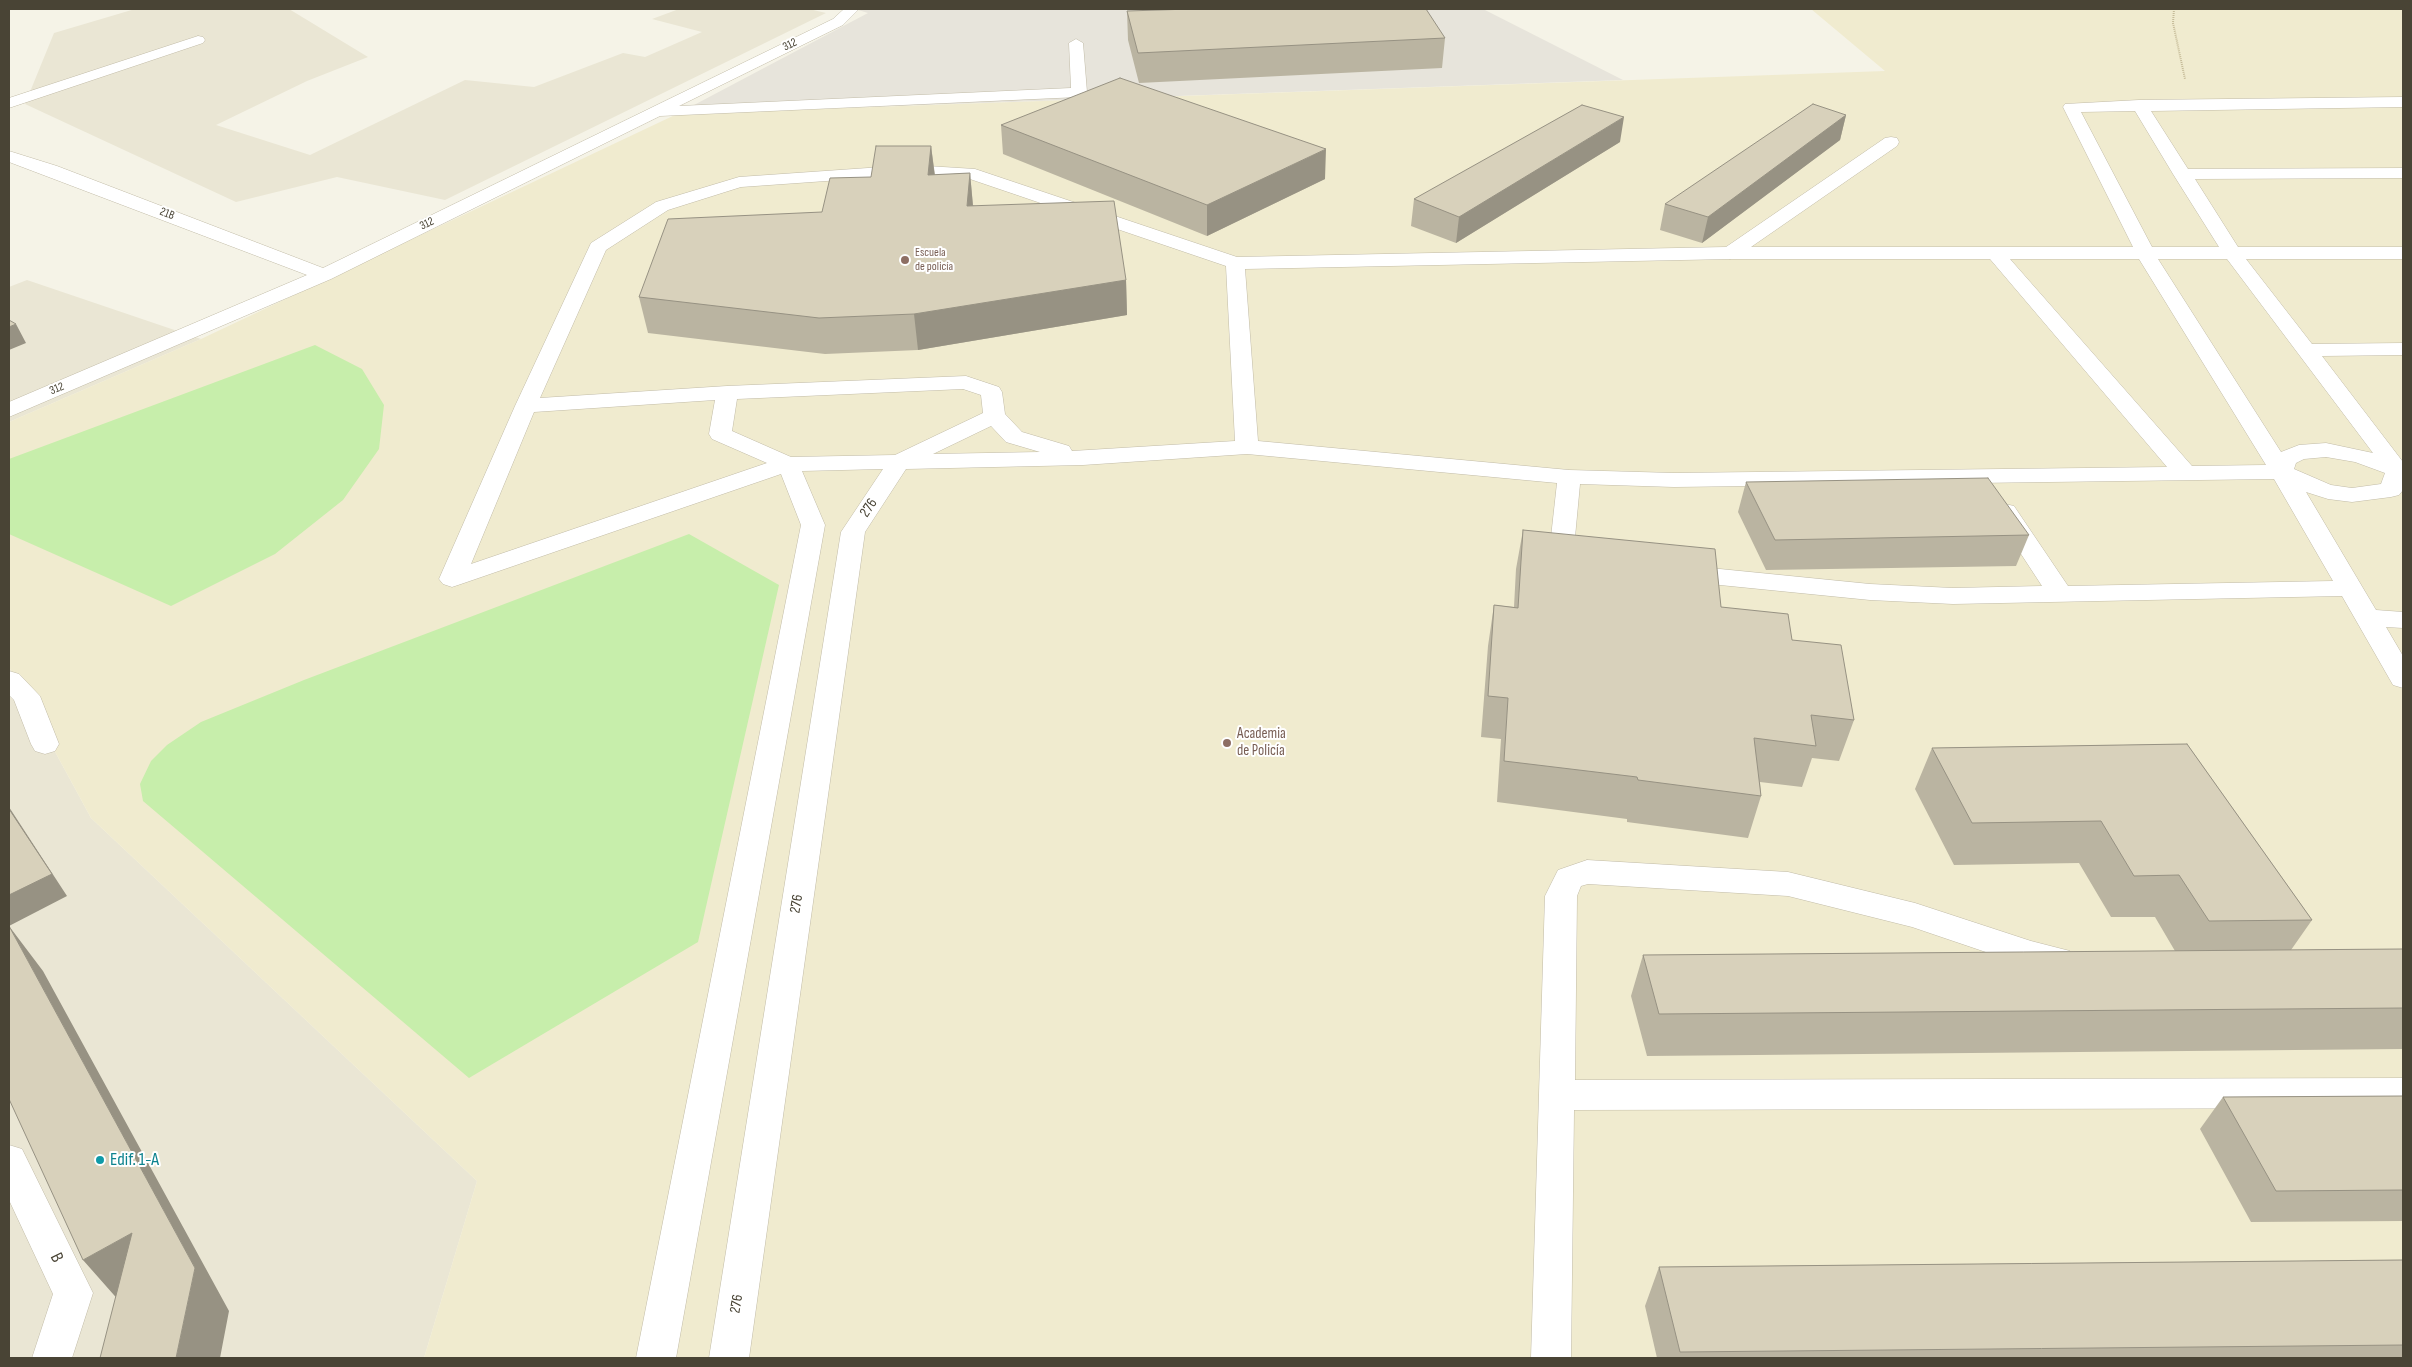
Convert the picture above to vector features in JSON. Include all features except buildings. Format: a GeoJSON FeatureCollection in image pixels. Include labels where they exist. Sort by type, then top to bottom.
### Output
{"type":"FeatureCollection","features":[{"type":"Feature","properties":{"kind":"street","name":"312"},"geometry":{"type":"LineString","coordinates":[[9,410],[324,275],[838,22],[852,9]]}},
{"type":"Feature","properties":{"kind":"street"},"geometry":{"type":"LineString","coordinates":[[9,103],[198,40]]}},
{"type":"Feature","properties":{"kind":"street"},"geometry":{"type":"LineString","coordinates":[[654,112],[1078,92],[1076,43]]}},
{"type":"Feature","properties":{"kind":"street"},"geometry":{"type":"LineString","coordinates":[[2403,102],[2071,107],[2146,254],[2282,472],[2403,679]]}},
{"type":"Feature","properties":{"kind":"street"},"geometry":{"type":"LineString","coordinates":[[2139,105],[2233,254],[2402,473]]}},
{"type":"Feature","properties":{"kind":"street"},"geometry":{"type":"LineString","coordinates":[[1730,253],[1890,142]]}},
{"type":"Feature","properties":{"kind":"street","name":"21B"},"geometry":{"type":"LineString","coordinates":[[9,156],[51,170],[324,275]]}},
{"type":"Feature","properties":{"kind":"street"},"geometry":{"type":"LineString","coordinates":[[2402,473],[2391,490],[2352,495],[2328,492],[2307,485],[2282,472],[1674,480],[1569,477],[1247,448],[1082,458],[788,464],[452,579],[526,406],[598,247],[662,206],[739,182],[911,170],[969,173],[1234,263],[1730,253],[2403,253]]}},
{"type":"Feature","properties":{"kind":"street"},"geometry":{"type":"LineString","coordinates":[[2182,174],[2403,173]]}},
{"type":"Feature","properties":{"kind":"street"},"geometry":{"type":"LineString","coordinates":[[1996,254],[2185,474]]}},
{"type":"Feature","properties":{"kind":"street"},"geometry":{"type":"LineString","coordinates":[[1234,263],[1247,448]]}},
{"type":"Feature","properties":{"kind":"street"},"geometry":{"type":"LineString","coordinates":[[2306,350],[2403,349]]}},
{"type":"Feature","properties":{"kind":"street"},"geometry":{"type":"LineString","coordinates":[[526,406],[727,393],[966,382],[991,392],[994,416],[1014,437],[1082,458]]}},
{"type":"Feature","properties":{"kind":"street"},"geometry":{"type":"LineString","coordinates":[[656,1358],[812,525],[788,464],[720,434],[727,393]]}},
{"type":"Feature","properties":{"kind":"street"},"geometry":{"type":"LineString","coordinates":[[899,462],[994,416]]}},
{"type":"Feature","properties":{"kind":"street"},"geometry":{"type":"LineString","coordinates":[[2282,472],[2286,459],[2299,452],[2326,450],[2360,456],[2402,473]]}},
{"type":"Feature","properties":{"kind":"street","name":"276"},"geometry":{"type":"LineString","coordinates":[[729,1358],[853,532],[899,462]]}},
{"type":"Feature","properties":{"kind":"street"},"geometry":{"type":"LineString","coordinates":[[1982,476],[2062,595]]}},
{"type":"Feature","properties":{"kind":"street"},"geometry":{"type":"LineString","coordinates":[[1569,477],[1562,537],[1570,552],[1605,564]]}},
{"type":"Feature","properties":{"kind":"street"},"geometry":{"type":"LineString","coordinates":[[1652,570],[1870,592],[1953,596],[2350,588]]}},
{"type":"Feature","properties":{"kind":"street"},"geometry":{"type":"LineString","coordinates":[[2368,618],[2403,620]]}},
{"type":"Feature","properties":{"kind":"street"},"geometry":{"type":"LineString","coordinates":[[9,680],[26,696],[45,744]]}},
{"type":"Feature","properties":{"kind":"street"},"geometry":{"type":"LineString","coordinates":[[1551,1358],[1560,896],[1569,878],[1587,872],[1788,884],[1915,915],[2030,954],[2086,965]]}},
{"type":"Feature","properties":{"kind":"street"},"geometry":{"type":"LineString","coordinates":[[1556,1095],[2403,1093]]}},
{"type":"Feature","properties":{"kind":"street","name":"B"},"geometry":{"type":"LineString","coordinates":[[9,1161],[73,1293],[52,1358]]}},
{"type":"Feature","properties":{"kind":"path"},"geometry":{"type":"LineString","coordinates":[[2174,9],[2173,23],[2186,85],[2182,105]]}},
{"type":"Feature","properties":{"kind":"shaded area"},"geometry":{"type":"Polygon","coordinates":[[[135,9],[289,9],[368,57],[307,81],[216,125],[310,155],[465,80],[534,87],[623,53],[645,57],[702,32],[652,19],[679,9],[809,9],[826,13],[445,200],[337,177],[236,202],[25,104],[54,33],[135,9]]]}},
{"type":"Feature","properties":{"kind":"shaded area"},"geometry":{"type":"Polygon","coordinates":[[[855,9],[1483,9],[1623,80],[677,114],[868,13],[855,9]]]}},
{"type":"Feature","properties":{"kind":"shaded area","name":"Academia de Policía"},"geometry":{"type":"Polygon","coordinates":[[[1811,9],[2403,9],[2403,1358],[424,1358],[477,1181],[91,818],[9,667],[9,422],[201,339],[677,114],[1885,71],[1811,9]]]}},
{"type":"Feature","properties":{"kind":"shaded area"},"geometry":{"type":"Polygon","coordinates":[[[27,280],[201,339],[9,422],[9,287],[27,280]]]}},
{"type":"Feature","properties":{"kind":"shaded area"},"geometry":{"type":"Polygon","coordinates":[[[9,667],[91,818],[477,1181],[424,1358],[9,1358],[9,667]]]}},
{"type":"Feature","properties":{"kind":"green space"},"geometry":{"type":"Polygon","coordinates":[[[315,345],[362,369],[384,405],[379,449],[343,500],[275,554],[171,606],[9,534],[9,459],[315,345]]]}},
{"type":"Feature","properties":{"kind":"green space"},"geometry":{"type":"Polygon","coordinates":[[[689,534],[779,585],[698,942],[469,1078],[143,801],[140,784],[151,761],[167,745],[201,722],[304,680],[689,534]]]}},
{"type":"Feature","properties":{"kind":"place","name":"Escuela de policía"},"geometry":{"type":"Point","coordinates":[905,260]}},
{"type":"Feature","properties":{"kind":"place","name":"Academia de Policía"},"geometry":{"type":"Point","coordinates":[1227,743]}},
{"type":"Feature","properties":{"kind":"place","name":"Edif. 1-A"},"geometry":{"type":"Point","coordinates":[100,1160]}}]}
